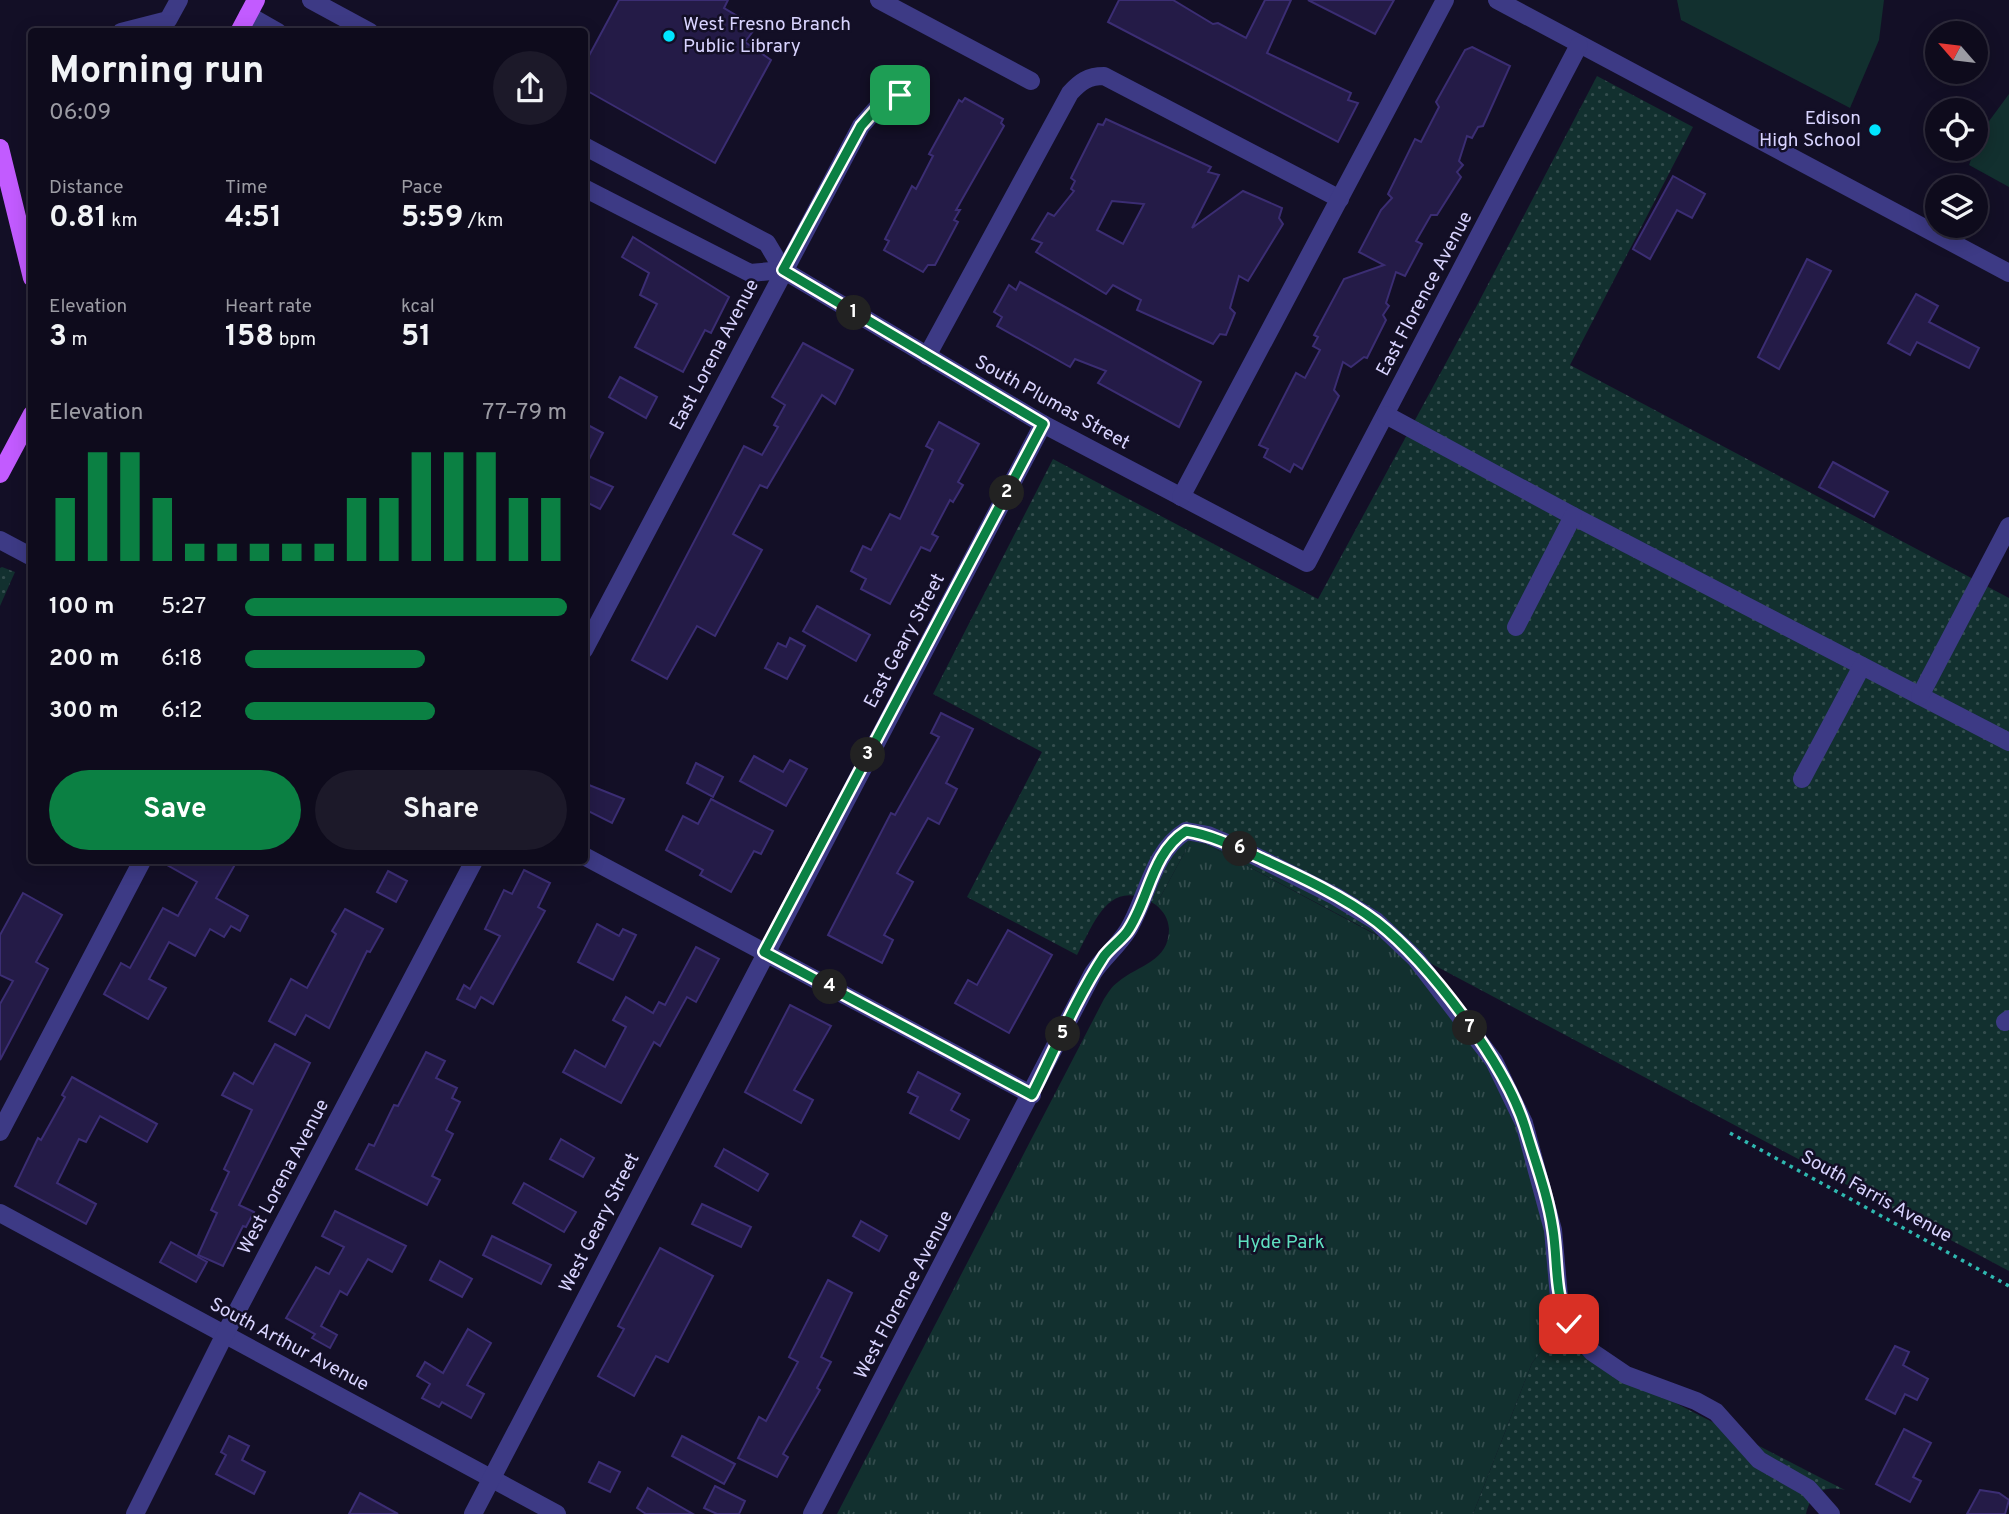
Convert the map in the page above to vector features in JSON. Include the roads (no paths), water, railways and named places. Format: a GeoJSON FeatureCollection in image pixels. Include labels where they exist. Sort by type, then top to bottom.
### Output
{"type":"FeatureCollection","features":[{"type":"Feature","properties":{"kind":"main road"},"geometry":{"type":"LineString","coordinates":[[241,28],[252,8]]}},
{"type":"Feature","properties":{"kind":"main road"},"geometry":{"type":"LineString","coordinates":[[0,148],[28,262]]}},
{"type":"Feature","properties":{"kind":"main road"},"geometry":{"type":"LineString","coordinates":[[0,474],[28,422]]}},
{"type":"Feature","properties":{"kind":"street"},"geometry":{"type":"LineString","coordinates":[[137,28],[168,20],[179,0]]}},
{"type":"Feature","properties":{"kind":"street"},"geometry":{"type":"LineString","coordinates":[[312,0],[363,28]]}},
{"type":"Feature","properties":{"kind":"street"},"geometry":{"type":"LineString","coordinates":[[879,0],[1031,81]]}},
{"type":"Feature","properties":{"kind":"street"},"geometry":{"type":"LineString","coordinates":[[1181,497],[1446,0]]}},
{"type":"Feature","properties":{"kind":"street"},"geometry":{"type":"LineString","coordinates":[[1497,0],[2009,273]]}},
{"type":"Feature","properties":{"kind":"street"},"geometry":{"type":"LineString","coordinates":[[252,8],[274,28]]}},
{"type":"Feature","properties":{"kind":"street","name":"East Florence Avenue"},"geometry":{"type":"LineString","coordinates":[[1307,562],[1579,45]]}},
{"type":"Feature","properties":{"kind":"street"},"geometry":{"type":"LineString","coordinates":[[927,356],[1070,93],[1092,76],[1104,76],[1340,199]]}},
{"type":"Feature","properties":{"kind":"street","name":"East Lorena Avenue"},"geometry":{"type":"LineString","coordinates":[[588,642],[861,126],[876,109],[900,95]]}},
{"type":"Feature","properties":{"kind":"street","name":"South Plumas Street"},"geometry":{"type":"LineString","coordinates":[[588,148],[768,243],[783,270],[1043,424],[1307,562]]}},
{"type":"Feature","properties":{"kind":"street"},"geometry":{"type":"LineString","coordinates":[[588,190],[750,273],[783,270]]}},
{"type":"Feature","properties":{"kind":"street"},"geometry":{"type":"LineString","coordinates":[[1386,415],[1573,516],[2009,742]]}},
{"type":"Feature","properties":{"kind":"street","name":"East Geary Street"},"geometry":{"type":"LineString","coordinates":[[764,952],[1043,424]]}},
{"type":"Feature","properties":{"kind":"street"},"geometry":{"type":"LineString","coordinates":[[1516,627],[1573,516]]}},
{"type":"Feature","properties":{"kind":"street"},"geometry":{"type":"LineString","coordinates":[[1920,696],[2009,526]]}},
{"type":"Feature","properties":{"kind":"street"},"geometry":{"type":"LineString","coordinates":[[0,540],[28,555]]}},
{"type":"Feature","properties":{"kind":"street"},"geometry":{"type":"LineString","coordinates":[[1802,779],[1862,666]]}},
{"type":"Feature","properties":{"kind":"street"},"geometry":{"type":"LineString","coordinates":[[588,858],[1032,1095],[1093,974],[1107,952],[1127,932],[1165,851],[1174,838],[1186,831],[1208,835],[1270,863],[1376,921],[1424,969],[1494,1061],[1524,1123],[1543,1186],[1553,1230],[1559,1297],[1569,1324],[1592,1352],[1641,1382],[1696,1401],[1716,1412],[1759,1460],[1808,1489],[1831,1514]]}},
{"type":"Feature","properties":{"kind":"street"},"geometry":{"type":"LineString","coordinates":[[0,1132],[140,864]]}},
{"type":"Feature","properties":{"kind":"street","name":"West Lorena Avenue"},"geometry":{"type":"LineString","coordinates":[[135,1514],[225,1334],[472,864]]}},
{"type":"Feature","properties":{"kind":"street","name":"West Geary Street"},"geometry":{"type":"LineString","coordinates":[[473,1514],[764,952]]}},
{"type":"Feature","properties":{"kind":"street","name":"West Florence Avenue"},"geometry":{"type":"LineString","coordinates":[[812,1514],[1032,1095]]}},
{"type":"Feature","properties":{"kind":"street","name":"South Arthur Avenue"},"geometry":{"type":"LineString","coordinates":[[0,1213],[557,1514]]}},
{"type":"Feature","properties":{"kind":"place","name":"West Fresno Branch Public Library"},"geometry":{"type":"Point","coordinates":[669,36]}},
{"type":"Feature","properties":{"kind":"place","name":"Edison High School"},"geometry":{"type":"Point","coordinates":[1875,130]}},
{"type":"Feature","properties":{"kind":"park label","name":"Hyde Park"},"geometry":{"type":"Point","coordinates":[1281,1243]}}]}
